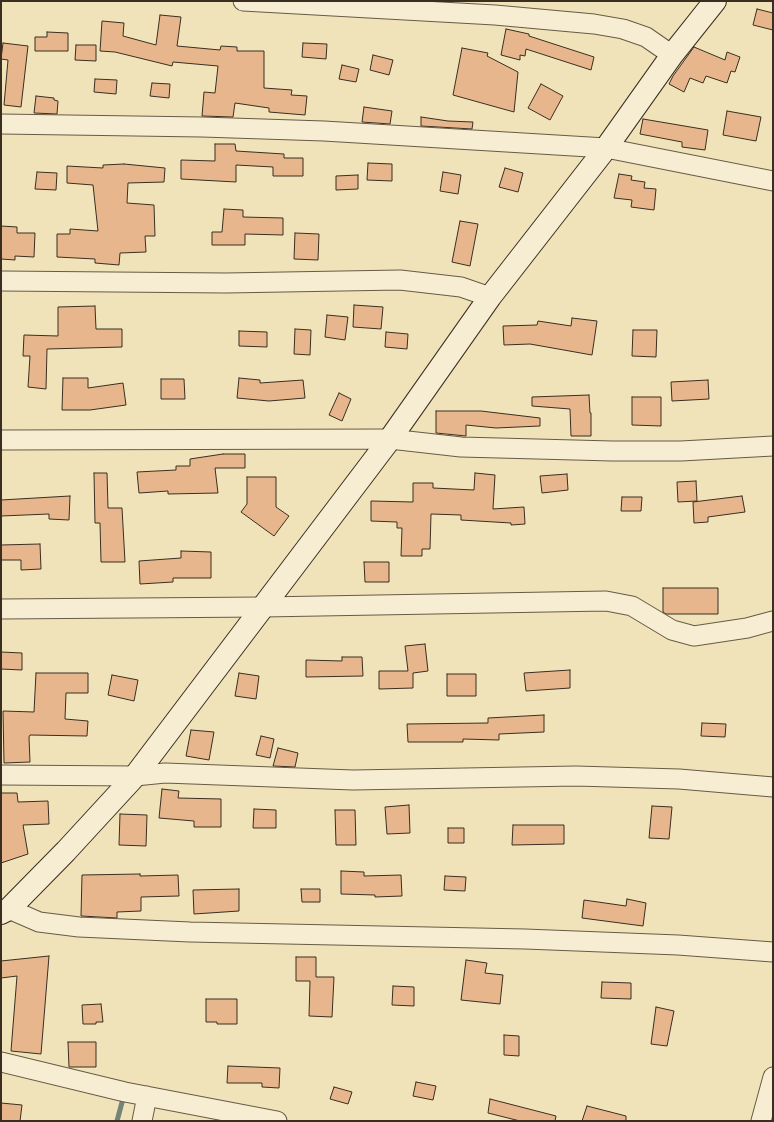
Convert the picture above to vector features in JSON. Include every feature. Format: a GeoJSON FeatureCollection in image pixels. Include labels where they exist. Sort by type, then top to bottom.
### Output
{"type":"FeatureCollection","features":[{"type":"Feature","properties":{"kind":"street"},"geometry":{"type":"LineString","coordinates":[[243,1],[495,14],[594,24],[623,29],[646,38],[672,55]]}},
{"type":"Feature","properties":{"kind":"street"},"geometry":{"type":"LineString","coordinates":[[714,1],[672,55],[606,148],[490,297],[390,439],[135,776],[5,911],[39,922],[79,927],[190,932],[525,939],[678,945],[773,952]]}},
{"type":"Feature","properties":{"kind":"street"},"geometry":{"type":"LineString","coordinates":[[1,124],[202,127],[324,131],[606,148],[773,181]]}},
{"type":"Feature","properties":{"kind":"street"},"geometry":{"type":"LineString","coordinates":[[1,281],[218,283],[400,280],[461,287],[490,297]]}},
{"type":"Feature","properties":{"kind":"street"},"geometry":{"type":"LineString","coordinates":[[1,440],[390,439],[461,447],[612,451],[681,451],[773,446]]}},
{"type":"Feature","properties":{"kind":"street"},"geometry":{"type":"LineString","coordinates":[[1,609],[263,607],[606,601],[632,606],[672,630],[694,636],[746,628],[773,621]]}},
{"type":"Feature","properties":{"kind":"street"},"geometry":{"type":"LineString","coordinates":[[1,775],[135,776],[165,773],[353,780],[576,776],[679,779],[773,787]]}},
{"type":"Feature","properties":{"kind":"street"},"geometry":{"type":"LineString","coordinates":[[1,1062],[246,1118],[277,1121]]}},
{"type":"Feature","properties":{"kind":"street"},"geometry":{"type":"LineString","coordinates":[[761,1121],[773,1077]]}},
{"type":"Feature","properties":{"kind":"street"},"geometry":{"type":"LineString","coordinates":[[142,1121],[147,1096]]}},
{"type":"Feature","properties":{"kind":"building"},"geometry":{"type":"Polygon","coordinates":[[[757,9],[773,13],[773,30],[753,25],[757,9]]]}},
{"type":"Feature","properties":{"kind":"building"},"geometry":{"type":"Polygon","coordinates":[[[160,15],[181,17],[177,46],[220,50],[221,46],[237,47],[237,51],[264,51],[264,88],[292,90],[291,95],[307,96],[305,115],[269,112],[269,108],[235,103],[233,117],[202,116],[204,92],[215,93],[218,66],[173,62],[172,66],[115,52],[100,51],[102,21],[124,23],[123,36],[156,45],[160,15]]]}},
{"type":"Feature","properties":{"kind":"building"},"geometry":{"type":"Polygon","coordinates":[[[506,29],[529,34],[529,36],[594,57],[591,70],[526,49],[525,56],[520,55],[520,60],[501,55],[506,29]]]}},
{"type":"Feature","properties":{"kind":"building"},"geometry":{"type":"Polygon","coordinates":[[[47,32],[68,33],[68,51],[35,51],[35,37],[47,37],[47,32]]]}},
{"type":"Feature","properties":{"kind":"building"},"geometry":{"type":"Polygon","coordinates":[[[3,43],[28,46],[21,107],[4,105],[8,60],[1,59],[3,43]]]}},
{"type":"Feature","properties":{"kind":"building"},"geometry":{"type":"Polygon","coordinates":[[[303,43],[327,44],[326,59],[302,57],[303,43]]]}},
{"type":"Feature","properties":{"kind":"building"},"geometry":{"type":"Polygon","coordinates":[[[76,45],[96,45],[96,61],[75,60],[76,45]]]}},
{"type":"Feature","properties":{"kind":"building"},"geometry":{"type":"Polygon","coordinates":[[[694,47],[725,60],[727,52],[740,57],[735,72],[731,71],[727,83],[706,76],[703,83],[690,78],[684,92],[669,84],[694,47]]]}},
{"type":"Feature","properties":{"kind":"building"},"geometry":{"type":"Polygon","coordinates":[[[462,48],[488,53],[487,56],[518,72],[514,112],[453,95],[462,48]]]}},
{"type":"Feature","properties":{"kind":"building"},"geometry":{"type":"Polygon","coordinates":[[[373,55],[393,60],[389,75],[370,70],[373,55]]]}},
{"type":"Feature","properties":{"kind":"building"},"geometry":{"type":"Polygon","coordinates":[[[342,65],[359,69],[356,82],[339,79],[342,65]]]}},
{"type":"Feature","properties":{"kind":"building"},"geometry":{"type":"Polygon","coordinates":[[[95,79],[117,80],[116,94],[94,92],[95,79]]]}},
{"type":"Feature","properties":{"kind":"building"},"geometry":{"type":"Polygon","coordinates":[[[152,83],[170,84],[169,98],[150,96],[152,83]]]}},
{"type":"Feature","properties":{"kind":"building"},"geometry":{"type":"Polygon","coordinates":[[[541,84],[563,96],[550,120],[528,108],[541,84]]]}},
{"type":"Feature","properties":{"kind":"building"},"geometry":{"type":"Polygon","coordinates":[[[36,96],[54,98],[54,100],[58,101],[57,114],[34,113],[36,96]]]}},
{"type":"Feature","properties":{"kind":"building"},"geometry":{"type":"Polygon","coordinates":[[[364,107],[392,111],[390,124],[362,122],[364,107]]]}},
{"type":"Feature","properties":{"kind":"building"},"geometry":{"type":"Polygon","coordinates":[[[727,111],[761,117],[756,141],[723,135],[727,111]]]}},
{"type":"Feature","properties":{"kind":"building"},"geometry":{"type":"Polygon","coordinates":[[[421,117],[448,121],[473,122],[472,129],[421,126],[421,117]]]}},
{"type":"Feature","properties":{"kind":"building"},"geometry":{"type":"Polygon","coordinates":[[[643,119],[708,130],[705,150],[682,147],[682,142],[640,134],[643,119]]]}},
{"type":"Feature","properties":{"kind":"building"},"geometry":{"type":"Polygon","coordinates":[[[215,144],[235,144],[236,151],[284,154],[284,158],[303,158],[303,176],[273,176],[273,167],[236,165],[236,182],[181,179],[181,160],[215,161],[215,144]]]}},
{"type":"Feature","properties":{"kind":"building"},"geometry":{"type":"Polygon","coordinates":[[[368,163],[392,164],[392,181],[367,180],[368,163]]]}},
{"type":"Feature","properties":{"kind":"building"},"geometry":{"type":"Polygon","coordinates":[[[124,164],[165,168],[164,182],[128,183],[127,203],[154,205],[155,236],[145,236],[146,252],[120,253],[119,265],[95,263],[95,259],[57,257],[57,234],[70,234],[70,229],[98,231],[93,185],[67,183],[67,166],[103,168],[103,165],[124,164]]]}},
{"type":"Feature","properties":{"kind":"building"},"geometry":{"type":"Polygon","coordinates":[[[505,168],[523,173],[518,192],[499,187],[505,168]]]}},
{"type":"Feature","properties":{"kind":"building"},"geometry":{"type":"Polygon","coordinates":[[[37,172],[57,173],[56,190],[35,189],[37,172]]]}},
{"type":"Feature","properties":{"kind":"building"},"geometry":{"type":"Polygon","coordinates":[[[443,172],[461,175],[458,194],[440,191],[443,172]]]}},
{"type":"Feature","properties":{"kind":"building"},"geometry":{"type":"Polygon","coordinates":[[[619,174],[632,176],[631,180],[645,182],[644,188],[656,189],[654,210],[631,207],[632,200],[614,198],[619,174]]]}},
{"type":"Feature","properties":{"kind":"building"},"geometry":{"type":"Polygon","coordinates":[[[358,175],[358,189],[336,190],[336,176],[358,175]]]}},
{"type":"Feature","properties":{"kind":"building"},"geometry":{"type":"Polygon","coordinates":[[[224,209],[243,210],[243,217],[283,218],[283,235],[245,234],[245,245],[212,245],[212,232],[222,232],[224,209]]]}},
{"type":"Feature","properties":{"kind":"building"},"geometry":{"type":"Polygon","coordinates":[[[460,221],[478,224],[470,266],[452,262],[460,221]]]}},
{"type":"Feature","properties":{"kind":"building"},"geometry":{"type":"Polygon","coordinates":[[[1,226],[17,227],[17,233],[35,233],[34,257],[15,256],[15,260],[1,259],[1,226]]]}},
{"type":"Feature","properties":{"kind":"building"},"geometry":{"type":"Polygon","coordinates":[[[295,233],[319,234],[318,260],[294,259],[295,233]]]}},
{"type":"Feature","properties":{"kind":"building"},"geometry":{"type":"Polygon","coordinates":[[[354,305],[383,307],[381,329],[353,327],[354,305]]]}},
{"type":"Feature","properties":{"kind":"building"},"geometry":{"type":"Polygon","coordinates":[[[95,306],[96,329],[122,329],[122,347],[47,349],[46,389],[28,387],[30,356],[23,356],[24,335],[58,336],[58,307],[95,306]]]}},
{"type":"Feature","properties":{"kind":"building"},"geometry":{"type":"Polygon","coordinates":[[[327,315],[348,317],[345,340],[325,337],[327,315]]]}},
{"type":"Feature","properties":{"kind":"building"},"geometry":{"type":"Polygon","coordinates":[[[572,318],[597,321],[592,355],[530,344],[504,345],[503,326],[537,325],[538,321],[571,326],[572,318]]]}},
{"type":"Feature","properties":{"kind":"building"},"geometry":{"type":"Polygon","coordinates":[[[295,329],[311,330],[310,355],[294,354],[295,329]]]}},
{"type":"Feature","properties":{"kind":"building"},"geometry":{"type":"Polygon","coordinates":[[[633,330],[657,330],[656,357],[632,356],[633,330]]]}},
{"type":"Feature","properties":{"kind":"building"},"geometry":{"type":"Polygon","coordinates":[[[239,331],[267,332],[267,347],[239,346],[239,331]]]}},
{"type":"Feature","properties":{"kind":"building"},"geometry":{"type":"Polygon","coordinates":[[[386,332],[408,334],[407,349],[385,347],[386,332]]]}},
{"type":"Feature","properties":{"kind":"building"},"geometry":{"type":"Polygon","coordinates":[[[63,378],[88,378],[88,388],[123,383],[126,405],[90,410],[62,410],[63,378]]]}},
{"type":"Feature","properties":{"kind":"building"},"geometry":{"type":"Polygon","coordinates":[[[239,378],[260,380],[260,383],[303,380],[305,398],[269,401],[237,398],[239,378]]]}},
{"type":"Feature","properties":{"kind":"building"},"geometry":{"type":"Polygon","coordinates":[[[161,379],[184,379],[185,399],[161,399],[161,379]]]}},
{"type":"Feature","properties":{"kind":"building"},"geometry":{"type":"Polygon","coordinates":[[[708,380],[709,399],[672,401],[671,382],[708,380]]]}},
{"type":"Feature","properties":{"kind":"building"},"geometry":{"type":"Polygon","coordinates":[[[339,393],[351,399],[342,421],[329,415],[339,393]]]}},
{"type":"Feature","properties":{"kind":"building"},"geometry":{"type":"Polygon","coordinates":[[[589,395],[591,436],[571,436],[570,409],[532,406],[532,397],[589,395]]]}},
{"type":"Feature","properties":{"kind":"building"},"geometry":{"type":"Polygon","coordinates":[[[632,397],[661,397],[661,426],[632,425],[632,397]]]}},
{"type":"Feature","properties":{"kind":"building"},"geometry":{"type":"Polygon","coordinates":[[[436,411],[481,411],[540,418],[540,426],[496,428],[466,425],[466,436],[436,433],[436,411]]]}},
{"type":"Feature","properties":{"kind":"building"},"geometry":{"type":"Polygon","coordinates":[[[223,454],[245,454],[245,468],[215,468],[218,493],[168,494],[168,491],[139,493],[137,472],[176,470],[176,466],[190,466],[190,459],[223,454]]]}},
{"type":"Feature","properties":{"kind":"building"},"geometry":{"type":"Polygon","coordinates":[[[94,473],[107,473],[108,508],[122,508],[125,562],[101,562],[100,523],[95,523],[94,473]]]}},
{"type":"Feature","properties":{"kind":"building"},"geometry":{"type":"Polygon","coordinates":[[[475,473],[495,475],[493,509],[524,507],[525,524],[511,525],[511,523],[461,520],[461,515],[431,514],[430,549],[422,549],[422,556],[401,556],[402,528],[397,528],[397,522],[371,521],[371,501],[413,502],[413,483],[433,483],[433,488],[474,490],[475,473]]]}},
{"type":"Feature","properties":{"kind":"building"},"geometry":{"type":"Polygon","coordinates":[[[567,474],[568,490],[542,493],[540,476],[567,474]]]}},
{"type":"Feature","properties":{"kind":"building"},"geometry":{"type":"Polygon","coordinates":[[[247,477],[276,477],[276,507],[289,516],[274,536],[241,512],[247,504],[247,477]]]}},
{"type":"Feature","properties":{"kind":"building"},"geometry":{"type":"Polygon","coordinates":[[[696,481],[697,501],[678,502],[677,482],[696,481]]]}},
{"type":"Feature","properties":{"kind":"building"},"geometry":{"type":"Polygon","coordinates":[[[70,496],[69,520],[49,519],[49,514],[1,516],[1,500],[70,496]]]}},
{"type":"Feature","properties":{"kind":"building"},"geometry":{"type":"Polygon","coordinates":[[[742,496],[745,512],[708,517],[708,522],[694,523],[693,502],[742,496]]]}},
{"type":"Feature","properties":{"kind":"building"},"geometry":{"type":"Polygon","coordinates":[[[622,497],[642,497],[641,511],[621,511],[622,497]]]}},
{"type":"Feature","properties":{"kind":"building"},"geometry":{"type":"Polygon","coordinates":[[[40,544],[41,569],[21,570],[21,560],[1,560],[1,545],[40,544]]]}},
{"type":"Feature","properties":{"kind":"building"},"geometry":{"type":"Polygon","coordinates":[[[181,551],[211,552],[211,578],[173,578],[173,582],[140,584],[139,561],[181,558],[181,551]]]}},
{"type":"Feature","properties":{"kind":"building"},"geometry":{"type":"Polygon","coordinates":[[[364,562],[389,562],[389,582],[365,582],[364,562]]]}},
{"type":"Feature","properties":{"kind":"building"},"geometry":{"type":"Polygon","coordinates":[[[663,588],[718,588],[718,614],[666,614],[663,612],[663,588]]]}},
{"type":"Feature","properties":{"kind":"building"},"geometry":{"type":"Polygon","coordinates":[[[425,644],[428,671],[413,673],[413,688],[379,689],[379,671],[408,671],[405,646],[425,644]]]}},
{"type":"Feature","properties":{"kind":"building"},"geometry":{"type":"Polygon","coordinates":[[[1,652],[22,653],[22,670],[1,669],[1,652]]]}},
{"type":"Feature","properties":{"kind":"building"},"geometry":{"type":"Polygon","coordinates":[[[342,657],[362,657],[363,676],[306,677],[306,660],[342,661],[342,657]]]}},
{"type":"Feature","properties":{"kind":"building"},"geometry":{"type":"Polygon","coordinates":[[[570,670],[570,688],[526,691],[524,673],[570,670]]]}},
{"type":"Feature","properties":{"kind":"building"},"geometry":{"type":"Polygon","coordinates":[[[36,673],[88,673],[88,693],[66,693],[65,719],[88,721],[87,736],[30,735],[30,762],[4,763],[3,711],[34,712],[36,673]]]}},
{"type":"Feature","properties":{"kind":"building"},"geometry":{"type":"Polygon","coordinates":[[[239,673],[259,676],[256,699],[235,696],[239,673]]]}},
{"type":"Feature","properties":{"kind":"building"},"geometry":{"type":"Polygon","coordinates":[[[447,674],[476,674],[476,696],[447,696],[447,674]]]}},
{"type":"Feature","properties":{"kind":"building"},"geometry":{"type":"Polygon","coordinates":[[[112,675],[138,680],[134,701],[108,695],[112,675]]]}},
{"type":"Feature","properties":{"kind":"building"},"geometry":{"type":"Polygon","coordinates":[[[544,715],[544,732],[499,734],[499,740],[463,739],[463,742],[408,742],[407,724],[488,723],[488,718],[544,715]]]}},
{"type":"Feature","properties":{"kind":"building"},"geometry":{"type":"Polygon","coordinates":[[[702,723],[726,724],[725,737],[701,736],[702,723]]]}},
{"type":"Feature","properties":{"kind":"building"},"geometry":{"type":"Polygon","coordinates":[[[191,730],[214,732],[209,760],[186,756],[191,730]]]}},
{"type":"Feature","properties":{"kind":"building"},"geometry":{"type":"Polygon","coordinates":[[[261,736],[274,739],[270,758],[256,755],[261,736]]]}},
{"type":"Feature","properties":{"kind":"building"},"geometry":{"type":"Polygon","coordinates":[[[278,748],[298,753],[295,767],[273,766],[278,748]]]}},
{"type":"Feature","properties":{"kind":"building"},"geometry":{"type":"Polygon","coordinates":[[[162,789],[179,791],[178,798],[221,799],[221,827],[194,827],[194,821],[159,818],[162,789]]]}},
{"type":"Feature","properties":{"kind":"building"},"geometry":{"type":"Polygon","coordinates":[[[1,793],[17,793],[18,802],[48,801],[49,824],[23,825],[28,854],[1,863],[1,793]]]}},
{"type":"Feature","properties":{"kind":"building"},"geometry":{"type":"Polygon","coordinates":[[[409,805],[410,833],[387,834],[385,807],[409,805]]]}},
{"type":"Feature","properties":{"kind":"building"},"geometry":{"type":"Polygon","coordinates":[[[652,806],[672,807],[669,839],[649,838],[652,806]]]}},
{"type":"Feature","properties":{"kind":"building"},"geometry":{"type":"Polygon","coordinates":[[[254,809],[276,810],[276,828],[253,828],[254,809]]]}},
{"type":"Feature","properties":{"kind":"building"},"geometry":{"type":"Polygon","coordinates":[[[335,810],[355,810],[356,845],[336,845],[335,810]]]}},
{"type":"Feature","properties":{"kind":"building"},"geometry":{"type":"Polygon","coordinates":[[[120,814],[147,815],[146,846],[119,845],[120,814]]]}},
{"type":"Feature","properties":{"kind":"building"},"geometry":{"type":"Polygon","coordinates":[[[513,825],[564,825],[564,844],[512,845],[513,825]]]}},
{"type":"Feature","properties":{"kind":"building"},"geometry":{"type":"Polygon","coordinates":[[[448,828],[464,828],[464,843],[448,843],[448,828]]]}},
{"type":"Feature","properties":{"kind":"building"},"geometry":{"type":"Polygon","coordinates":[[[341,871],[364,872],[364,876],[401,875],[402,896],[375,897],[375,895],[341,894],[341,871]]]}},
{"type":"Feature","properties":{"kind":"building"},"geometry":{"type":"Polygon","coordinates":[[[140,874],[140,876],[178,875],[179,896],[141,897],[141,911],[117,912],[117,918],[81,916],[82,875],[140,874]]]}},
{"type":"Feature","properties":{"kind":"building"},"geometry":{"type":"Polygon","coordinates":[[[445,876],[466,877],[465,891],[444,890],[445,876]]]}},
{"type":"Feature","properties":{"kind":"building"},"geometry":{"type":"Polygon","coordinates":[[[239,889],[239,911],[194,914],[193,890],[239,889]]]}},
{"type":"Feature","properties":{"kind":"building"},"geometry":{"type":"Polygon","coordinates":[[[301,889],[320,889],[320,902],[302,902],[301,889]]]}},
{"type":"Feature","properties":{"kind":"building"},"geometry":{"type":"Polygon","coordinates":[[[627,899],[646,903],[643,926],[582,918],[584,900],[626,906],[627,899]]]}},
{"type":"Feature","properties":{"kind":"building"},"geometry":{"type":"Polygon","coordinates":[[[49,956],[41,1054],[11,1051],[17,976],[1,978],[1,961],[49,956]]]}},
{"type":"Feature","properties":{"kind":"building"},"geometry":{"type":"Polygon","coordinates":[[[296,957],[316,957],[316,977],[334,977],[332,1017],[309,1016],[310,981],[296,981],[296,957]]]}},
{"type":"Feature","properties":{"kind":"building"},"geometry":{"type":"Polygon","coordinates":[[[466,960],[487,963],[485,973],[503,975],[500,1004],[461,1000],[466,960]]]}},
{"type":"Feature","properties":{"kind":"building"},"geometry":{"type":"Polygon","coordinates":[[[602,982],[631,983],[631,999],[601,998],[602,982]]]}},
{"type":"Feature","properties":{"kind":"building"},"geometry":{"type":"Polygon","coordinates":[[[393,986],[414,987],[414,1006],[392,1005],[393,986]]]}},
{"type":"Feature","properties":{"kind":"building"},"geometry":{"type":"Polygon","coordinates":[[[206,999],[237,999],[237,1024],[217,1024],[217,1022],[206,1022],[206,999]]]}},
{"type":"Feature","properties":{"kind":"building"},"geometry":{"type":"Polygon","coordinates":[[[101,1004],[103,1022],[96,1022],[96,1024],[83,1024],[82,1005],[101,1004]]]}},
{"type":"Feature","properties":{"kind":"building"},"geometry":{"type":"Polygon","coordinates":[[[656,1007],[674,1011],[667,1046],[651,1044],[656,1007]]]}},
{"type":"Feature","properties":{"kind":"building"},"geometry":{"type":"Polygon","coordinates":[[[504,1035],[519,1036],[519,1056],[504,1055],[504,1035]]]}},
{"type":"Feature","properties":{"kind":"building"},"geometry":{"type":"Polygon","coordinates":[[[68,1042],[96,1042],[96,1067],[69,1067],[68,1042]]]}},
{"type":"Feature","properties":{"kind":"building"},"geometry":{"type":"Polygon","coordinates":[[[228,1066],[280,1068],[279,1088],[262,1087],[262,1083],[227,1083],[228,1066]]]}},
{"type":"Feature","properties":{"kind":"building"},"geometry":{"type":"Polygon","coordinates":[[[416,1082],[436,1086],[433,1100],[413,1096],[416,1082]]]}},
{"type":"Feature","properties":{"kind":"building"},"geometry":{"type":"Polygon","coordinates":[[[334,1087],[352,1092],[348,1104],[330,1099],[334,1087]]]}},
{"type":"Feature","properties":{"kind":"building"},"geometry":{"type":"Polygon","coordinates":[[[490,1099],[556,1116],[555,1121],[520,1121],[488,1113],[490,1099]]]}},
{"type":"Feature","properties":{"kind":"building"},"geometry":{"type":"Polygon","coordinates":[[[1,1103],[22,1105],[20,1121],[1,1121],[1,1103]]]}},
{"type":"Feature","properties":{"kind":"building"},"geometry":{"type":"Polygon","coordinates":[[[587,1106],[626,1116],[626,1121],[582,1121],[587,1106]]]}},
{"type":"Feature","properties":{"kind":"waterway"},"geometry":{"type":"LineString","coordinates":[[117,1121],[124,1095]]}}]}
